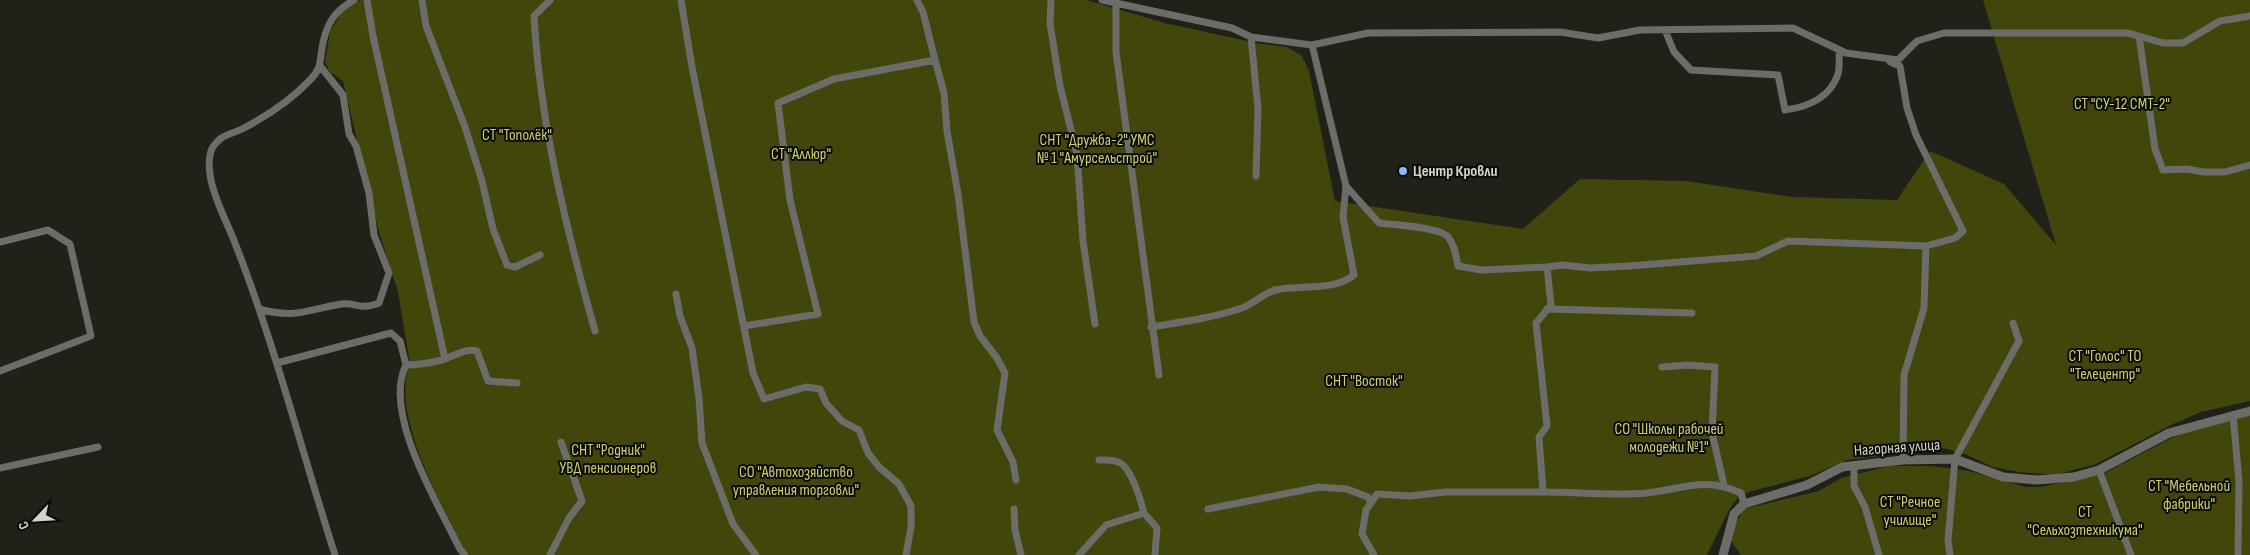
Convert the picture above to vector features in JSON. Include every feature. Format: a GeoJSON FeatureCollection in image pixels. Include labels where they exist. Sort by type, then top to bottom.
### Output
{"type":"FeatureCollection","features":[{"type":"Feature","properties":{"kind":"street"},"geometry":{"type":"LineString","coordinates":[[334,555],[277,363],[259,309],[213,188],[210,167],[211,150],[222,138],[263,117],[312,78],[320,67],[322,48],[328,24],[339,8],[354,0]]}},
{"type":"Feature","properties":{"kind":"street"},"geometry":{"type":"LineString","coordinates":[[366,0],[372,36],[445,359]]}},
{"type":"Feature","properties":{"kind":"street"},"geometry":{"type":"LineString","coordinates":[[422,0],[426,26],[465,127],[482,181],[493,229],[507,265],[515,267],[540,255]]}},
{"type":"Feature","properties":{"kind":"street"},"geometry":{"type":"LineString","coordinates":[[550,0],[534,16],[536,56],[557,176],[576,262],[595,331]]}},
{"type":"Feature","properties":{"kind":"street"},"geometry":{"type":"LineString","coordinates":[[681,0],[692,67],[753,372],[764,399],[806,387],[820,389],[826,403],[842,421],[858,430],[868,453],[879,467],[899,484],[911,506],[912,527],[906,555]]}},
{"type":"Feature","properties":{"kind":"street"},"geometry":{"type":"LineString","coordinates":[[917,0],[923,12],[944,92],[947,131],[958,194],[974,322],[980,336],[997,358],[1004,373],[997,430],[1013,462],[1016,480]]}},
{"type":"Feature","properties":{"kind":"street"},"geometry":{"type":"LineString","coordinates":[[1051,0],[1050,24],[1060,86],[1077,154],[1083,242],[1096,324]]}},
{"type":"Feature","properties":{"kind":"street"},"geometry":{"type":"LineString","coordinates":[[1102,0],[1232,28],[1251,38],[1312,45],[1368,33],[1560,32],[1598,38],[1640,30],[1793,28],[1846,54],[1898,60],[1917,42],[1944,33],[2128,33],[2163,43],[2183,43],[2220,21],[2250,16]]}},
{"type":"Feature","properties":{"kind":"street"},"geometry":{"type":"LineString","coordinates":[[1116,4],[1116,52],[1151,328],[1159,375]]}},
{"type":"Feature","properties":{"kind":"street"},"geometry":{"type":"LineString","coordinates":[[1664,30],[1674,52],[1691,70],[1778,75],[1785,110],[1800,108],[1818,100],[1831,87],[1838,73],[1839,50]]}},
{"type":"Feature","properties":{"kind":"street"},"geometry":{"type":"LineString","coordinates":[[2139,36],[2155,149],[2163,170],[2187,168],[2203,172],[2225,172],[2250,165]]}},
{"type":"Feature","properties":{"kind":"street"},"geometry":{"type":"LineString","coordinates":[[1251,38],[1258,110],[1256,176]]}},
{"type":"Feature","properties":{"kind":"street"},"geometry":{"type":"LineString","coordinates":[[1151,328],[1221,315],[1249,305],[1274,290],[1310,288],[1347,280],[1354,275],[1343,217],[1346,186],[1312,45]]}},
{"type":"Feature","properties":{"kind":"street"},"geometry":{"type":"LineString","coordinates":[[1346,186],[1379,223],[1447,234],[1458,266],[1481,270],[1547,267],[1562,264],[1590,268],[1756,256],[1788,241],[1926,246],[1956,238],[1963,231],[1916,135],[1907,108],[1900,66],[1882,59]]}},
{"type":"Feature","properties":{"kind":"street"},"geometry":{"type":"LineString","coordinates":[[744,326],[818,314],[790,200],[778,103],[834,79],[935,60]]}},
{"type":"Feature","properties":{"kind":"street"},"geometry":{"type":"LineString","coordinates":[[259,309],[280,315],[308,313],[343,304],[367,308],[379,303],[389,272],[374,235],[369,193],[356,146],[349,134],[343,96],[320,67]]}},
{"type":"Feature","properties":{"kind":"street"},"geometry":{"type":"LineString","coordinates":[[0,242],[48,230],[70,244],[91,336],[0,371]]}},
{"type":"Feature","properties":{"kind":"street"},"geometry":{"type":"LineString","coordinates":[[1903,460],[1904,375],[1924,308],[1926,246]]}},
{"type":"Feature","properties":{"kind":"street"},"geometry":{"type":"LineString","coordinates":[[1543,492],[1540,437],[1547,426],[1536,323],[1551,305],[1547,267]]}},
{"type":"Feature","properties":{"kind":"street"},"geometry":{"type":"LineString","coordinates":[[676,294],[680,316],[692,348],[699,398],[702,442],[733,524],[756,555]]}},
{"type":"Feature","properties":{"kind":"street"},"geometry":{"type":"LineString","coordinates":[[1547,309],[1692,313]]}},
{"type":"Feature","properties":{"kind":"street"},"geometry":{"type":"LineString","coordinates":[[1950,555],[1948,542],[1955,459],[2019,341],[2013,324]]}},
{"type":"Feature","properties":{"kind":"street"},"geometry":{"type":"LineString","coordinates":[[277,363],[391,332],[400,341],[406,365],[400,376],[400,406],[410,444],[460,549],[465,555]]}},
{"type":"Feature","properties":{"kind":"street"},"geometry":{"type":"LineString","coordinates":[[406,365],[420,365],[470,350],[477,351],[488,380],[517,383]]}},
{"type":"Feature","properties":{"kind":"street"},"geometry":{"type":"LineString","coordinates":[[1662,368],[1687,365],[1715,367],[1712,432],[1724,485]]}},
{"type":"Feature","properties":{"kind":"street","name":"Нагорная улица"},"geometry":{"type":"LineString","coordinates":[[1744,504],[1806,485],[1842,467],[1903,460],[1955,459],[2003,477],[2038,480],[2074,476],[2099,470],[2169,432],[2250,411]]}},
{"type":"Feature","properties":{"kind":"street"},"geometry":{"type":"LineString","coordinates":[[2233,415],[2239,481],[2238,555]]}},
{"type":"Feature","properties":{"kind":"street"},"geometry":{"type":"LineString","coordinates":[[550,555],[569,518],[582,501],[561,442]]}},
{"type":"Feature","properties":{"kind":"street"},"geometry":{"type":"LineString","coordinates":[[0,468],[98,447]]}},
{"type":"Feature","properties":{"kind":"street"},"geometry":{"type":"LineString","coordinates":[[1099,460],[1118,462],[1126,467],[1141,501],[1144,514],[1157,528],[1155,555]]}},
{"type":"Feature","properties":{"kind":"street"},"geometry":{"type":"LineString","coordinates":[[1854,466],[1854,486],[1866,506],[1879,555]]}},
{"type":"Feature","properties":{"kind":"street"},"geometry":{"type":"LineString","coordinates":[[2099,470],[2131,555]]}},
{"type":"Feature","properties":{"kind":"street"},"geometry":{"type":"LineString","coordinates":[[1374,555],[1362,534],[1366,510],[1377,494],[1410,496],[1445,492],[1647,493],[1690,484],[1724,485],[1741,493],[1744,504],[1734,514],[1725,554]]}},
{"type":"Feature","properties":{"kind":"street"},"geometry":{"type":"LineString","coordinates":[[1208,509],[1319,487],[1347,489],[1368,497],[1371,503]]}},
{"type":"Feature","properties":{"kind":"street"},"geometry":{"type":"LineString","coordinates":[[1014,509],[1015,530],[1021,555]]}},
{"type":"Feature","properties":{"kind":"street"},"geometry":{"type":"LineString","coordinates":[[1078,555],[1106,525],[1144,514]]}},
{"type":"Feature","properties":{"kind":"green space"},"geometry":{"type":"Polygon","coordinates":[[[360,0],[1086,0],[1165,23],[1256,43],[1287,47],[1302,56],[1309,71],[1335,201],[1523,229],[1580,179],[1686,181],[1792,197],[1897,200],[1930,151],[2004,184],[2056,245],[1983,0],[2250,0],[2250,401],[2201,412],[2173,424],[2096,464],[2055,475],[2019,472],[1993,467],[1965,454],[1944,448],[1847,460],[1810,476],[1748,492],[1737,499],[1729,510],[1707,555],[470,555],[464,549],[443,508],[412,432],[406,407],[405,384],[410,364],[398,292],[379,232],[343,81],[330,72],[325,62],[330,32],[341,13],[360,0]]]}},
{"type":"Feature","properties":{"kind":"green space"},"geometry":{"type":"Polygon","coordinates":[[[2250,416],[2250,555],[1741,555],[1731,541],[1735,524],[1744,509],[1819,491],[1841,478],[1889,466],[1930,466],[1969,471],[2026,487],[2041,487],[2105,473],[2179,434],[2250,416]]]}},
{"type":"Feature","properties":{"kind":"place","name":"Центр Кровли"},"geometry":{"type":"Point","coordinates":[1403,171]}},
{"type":"Feature","properties":{"kind":"park label","name":"СТ \"СУ-12 СМТ-2\""},"geometry":{"type":"Point","coordinates":[2122,104]}},
{"type":"Feature","properties":{"kind":"park label","name":"СТ \"Тополёк\""},"geometry":{"type":"Point","coordinates":[517,135]}},
{"type":"Feature","properties":{"kind":"park label","name":"СНТ \"Дружба-2\" УМС № 1 \"Амурсельстрой\""},"geometry":{"type":"Point","coordinates":[1097,149]}},
{"type":"Feature","properties":{"kind":"park label","name":"СТ \"Аллюр\""},"geometry":{"type":"Point","coordinates":[801,154]}},
{"type":"Feature","properties":{"kind":"park label","name":"СТ \"Голос\" ТО \"Телецентр\""},"geometry":{"type":"Point","coordinates":[2105,365]}},
{"type":"Feature","properties":{"kind":"park label","name":"СНТ \"Восток\""},"geometry":{"type":"Point","coordinates":[1364,381]}},
{"type":"Feature","properties":{"kind":"park label","name":"СО \"Школы рабочей молодежи №1\""},"geometry":{"type":"Point","coordinates":[1669,438]}},
{"type":"Feature","properties":{"kind":"park label","name":"СНТ \"Родник\" УВД пенсионеров"},"geometry":{"type":"Point","coordinates":[608,459]}},
{"type":"Feature","properties":{"kind":"park label","name":"СО \"Автохозяйство управления торговли\""},"geometry":{"type":"Point","coordinates":[796,481]}},
{"type":"Feature","properties":{"kind":"park label","name":"СТ \"Мебельной фабрики\""},"geometry":{"type":"Point","coordinates":[2189,495]}},
{"type":"Feature","properties":{"kind":"park label","name":"СТ \"Речное училище\""},"geometry":{"type":"Point","coordinates":[1910,511]}},
{"type":"Feature","properties":{"kind":"park label","name":"СТ \"Сельхозтехникума\""},"geometry":{"type":"Point","coordinates":[2085,521]}}]}
